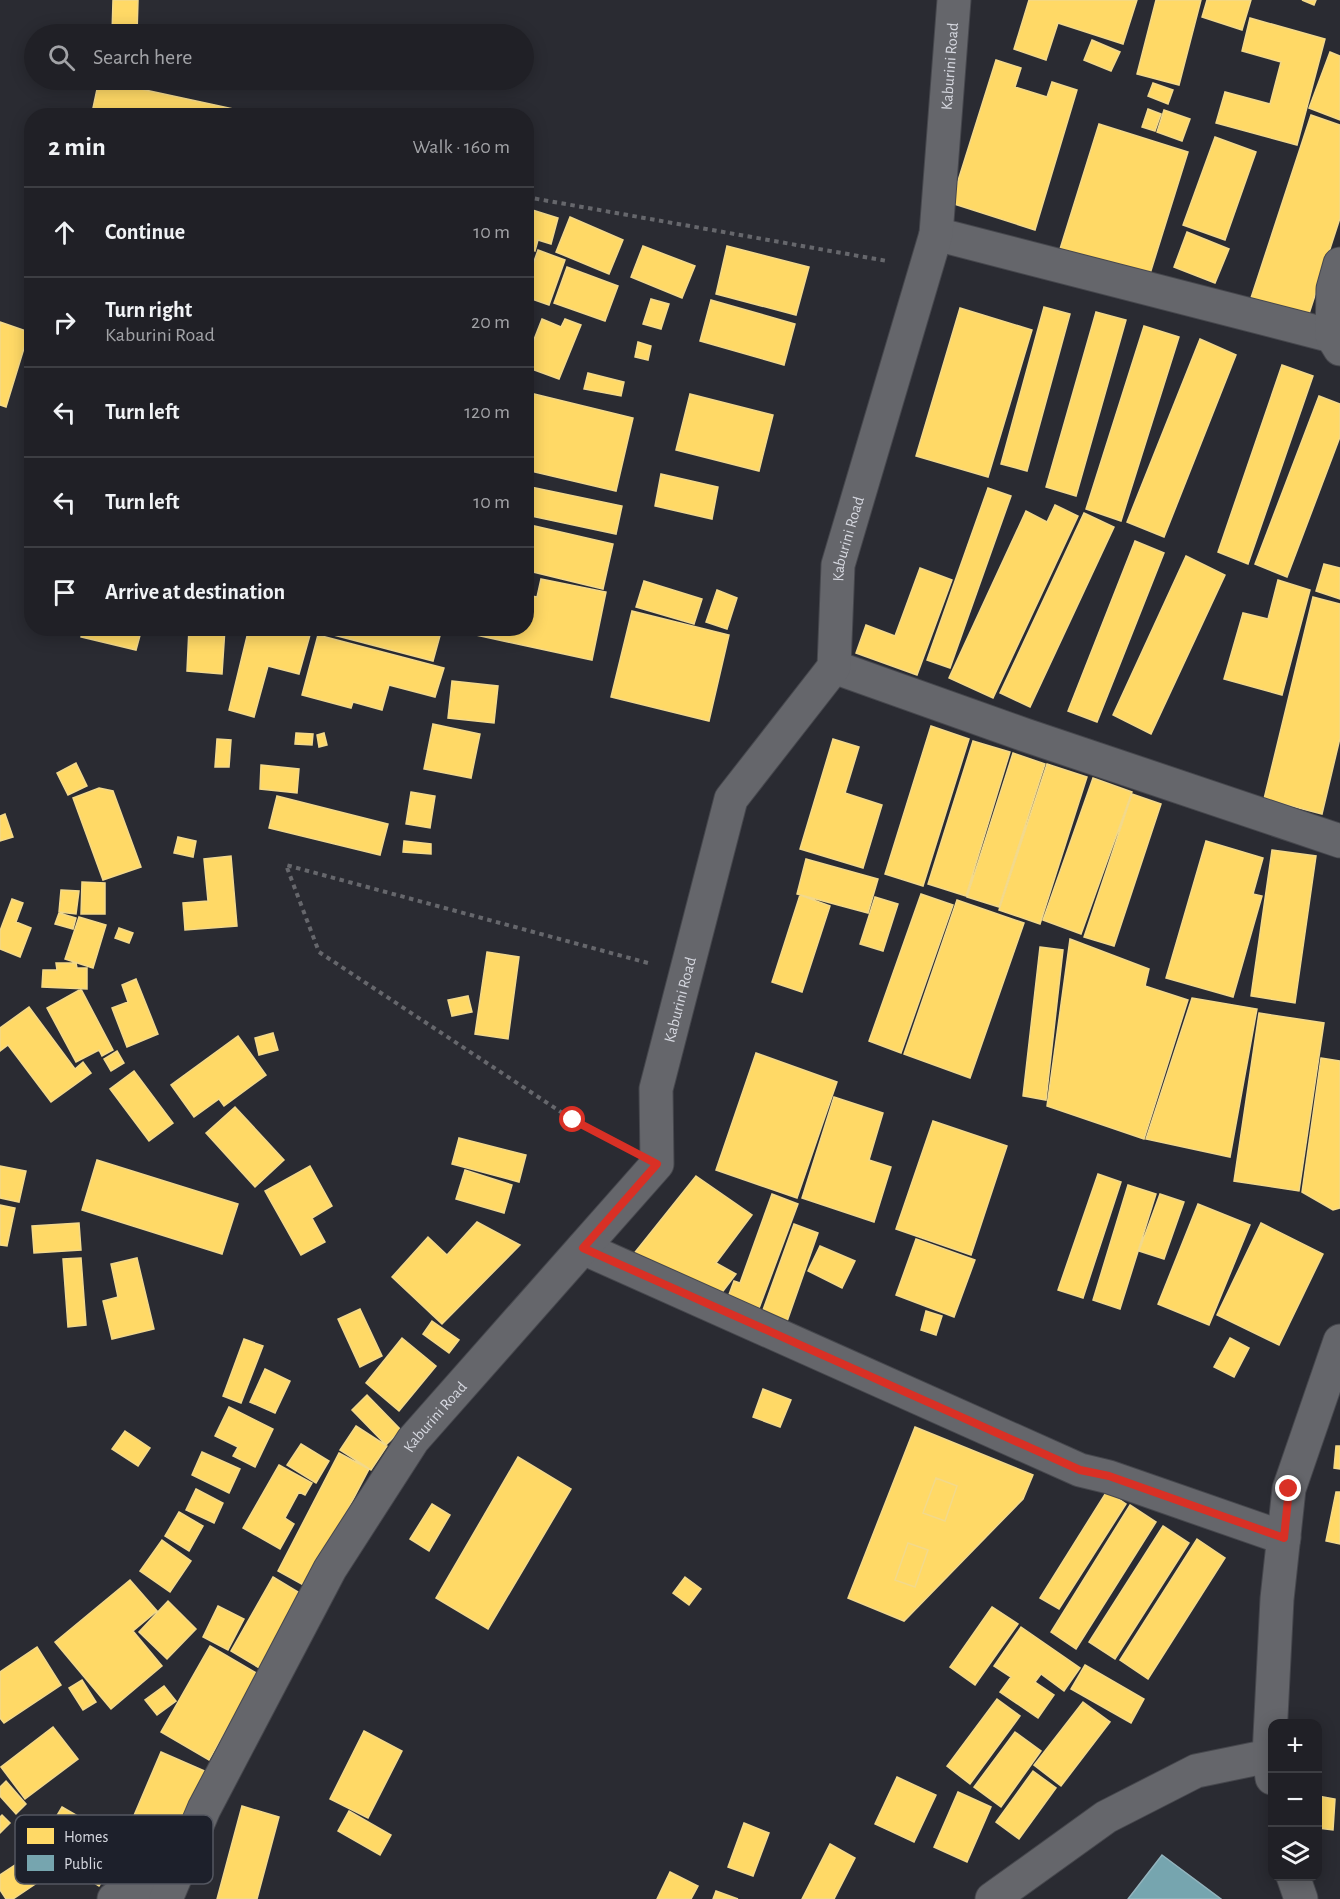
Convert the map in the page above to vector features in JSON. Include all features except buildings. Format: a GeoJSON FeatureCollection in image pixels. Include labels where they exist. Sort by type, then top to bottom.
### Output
{"type":"FeatureCollection","features":[{"type":"Feature","properties":{"kind":"street","name":"Kaburini Road"},"geometry":{"type":"LineString","coordinates":[[201,1815],[330,1569],[413,1440],[657,1164],[656,1089],[731,799],[834,667],[838,564],[936,234],[954,0]]}},
{"type":"Feature","properties":{"kind":"street"},"geometry":{"type":"LineString","coordinates":[[936,234],[1336,342],[1338,280]]}},
{"type":"Feature","properties":{"kind":"street"},"geometry":{"type":"LineString","coordinates":[[834,667],[1025,735],[1340,841]]}},
{"type":"Feature","properties":{"kind":"street"},"geometry":{"type":"LineString","coordinates":[[583,1248],[1080,1470],[1109,1476],[1284,1538]]}},
{"type":"Feature","properties":{"kind":"street"},"geometry":{"type":"LineString","coordinates":[[1273,1719],[1277,1599],[1289,1489],[1340,1341]]}},
{"type":"Feature","properties":{"kind":"street"},"geometry":{"type":"LineString","coordinates":[[992,1899],[1106,1817],[1196,1771],[1268,1767]]}},
{"type":"Feature","properties":{"kind":"street"},"geometry":{"type":"LineString","coordinates":[[1295,1881],[1301,1899]]}},
{"type":"Feature","properties":{"kind":"street"},"geometry":{"type":"LineString","coordinates":[[114,1899],[168,1893]]}},
{"type":"Feature","properties":{"kind":"path"},"geometry":{"type":"LineString","coordinates":[[534,198],[926,268]]}},
{"type":"Feature","properties":{"kind":"path"},"geometry":{"type":"LineString","coordinates":[[657,1164],[573,1120],[319,952],[286,865],[686,973]]}},
{"type":"Feature","properties":{"kind":"route"},"geometry":{"type":"LineString","coordinates":[[573,1120],[657,1164],[583,1248],[1080,1470],[1109,1476],[1284,1538],[1289,1489]]}}]}
